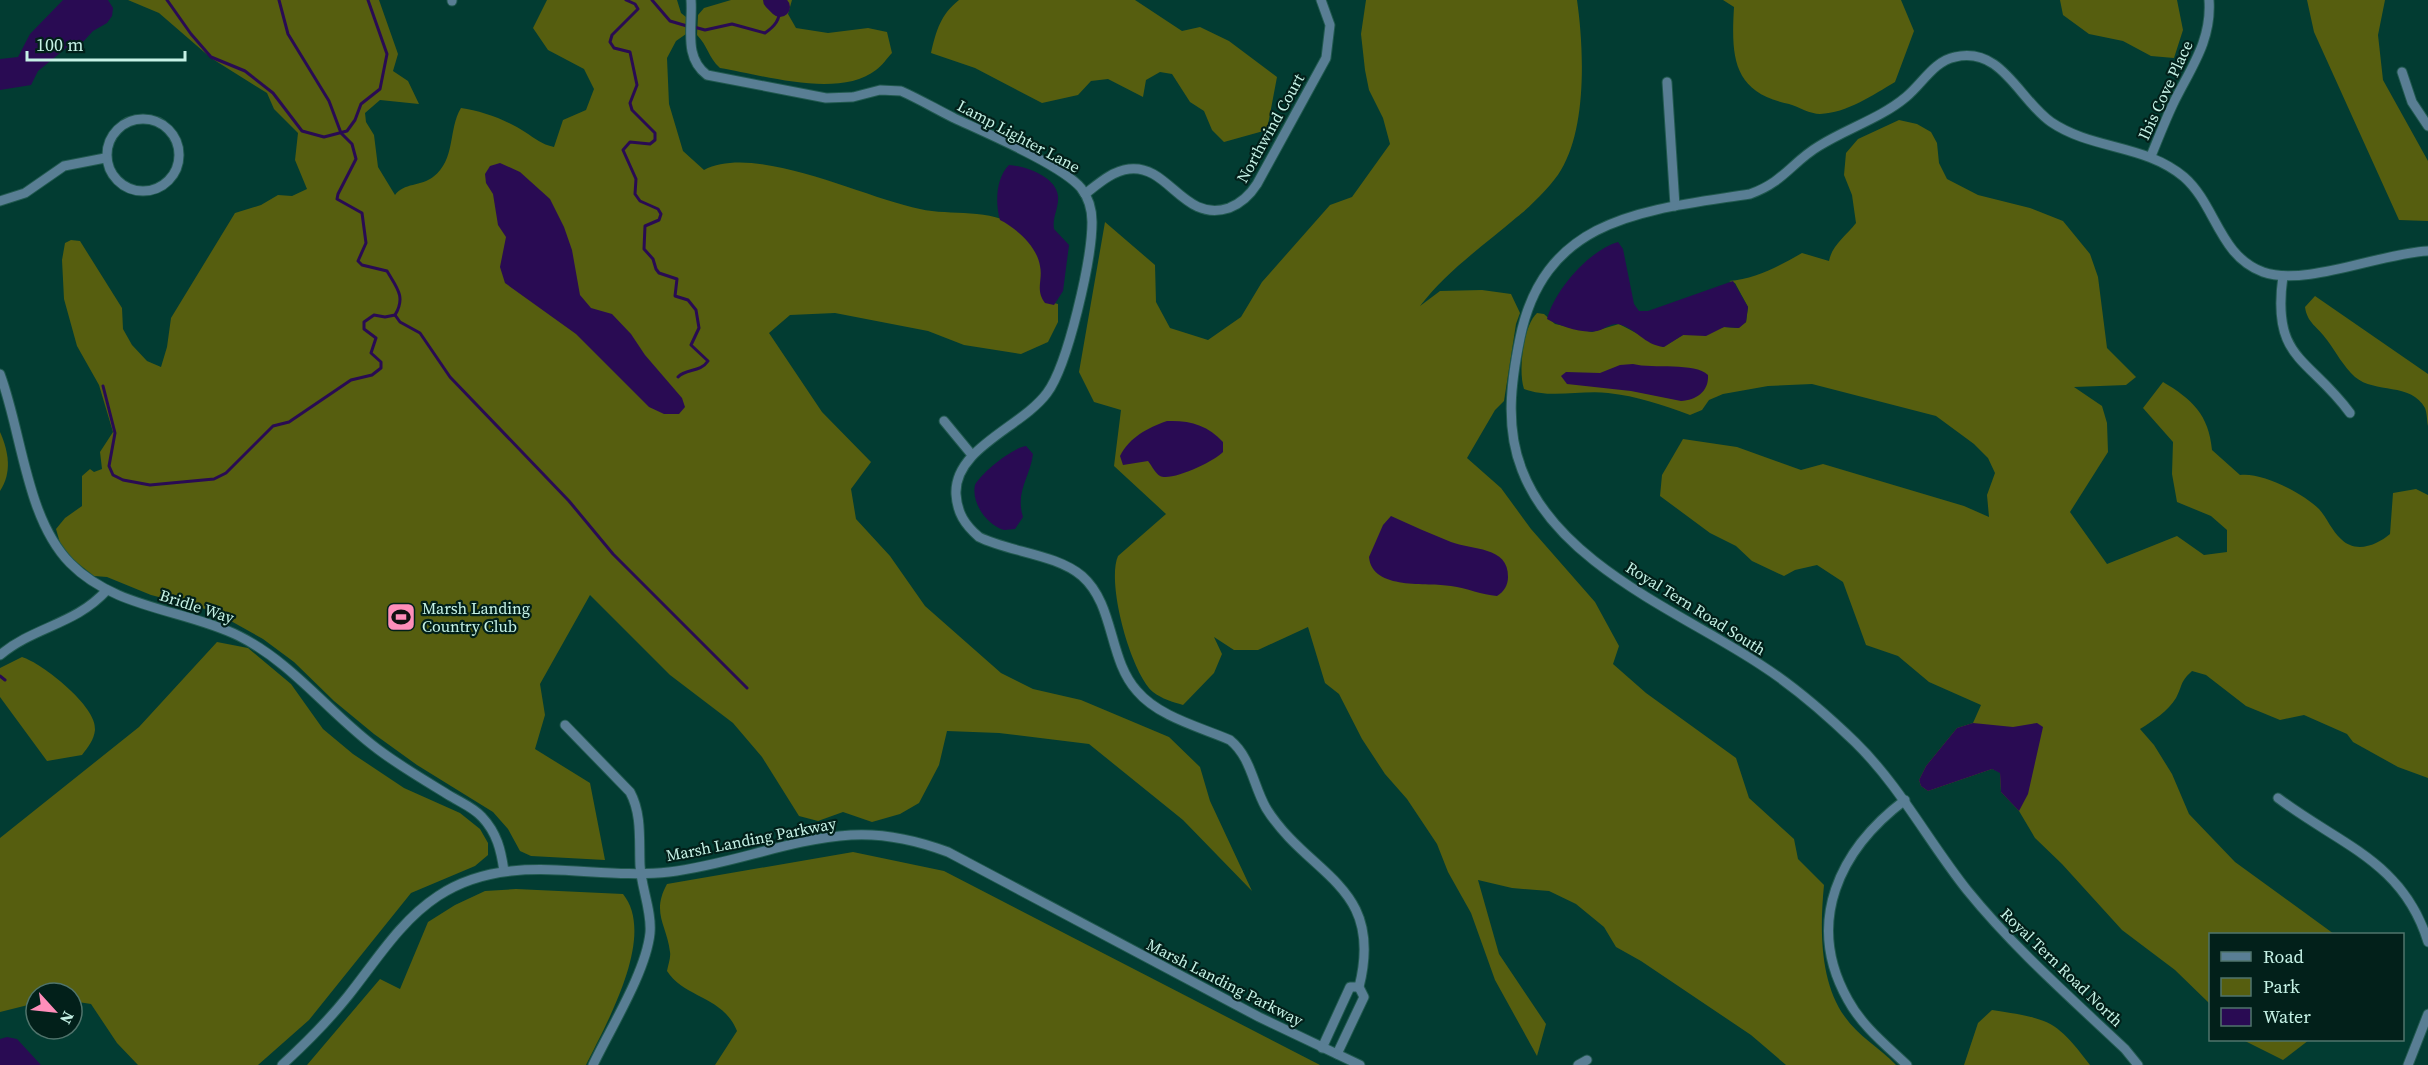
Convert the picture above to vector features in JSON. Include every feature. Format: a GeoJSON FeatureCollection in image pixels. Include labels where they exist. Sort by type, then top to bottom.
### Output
{"type":"FeatureCollection","features":[{"type":"Feature","properties":{"kind":"street","name":"Lamp Lighter Lane"},"geometry":{"type":"LineString","coordinates":[[691,0],[690,52],[693,61],[707,75],[826,98],[853,97],[880,90],[901,92],[1036,159],[1071,179],[1085,194],[1092,222],[1086,268],[1068,339],[1050,388],[1036,405],[972,455],[962,468],[956,489],[959,510],[969,529],[990,543],[1059,564],[1080,574],[1100,601],[1120,661],[1136,691],[1161,711],[1230,740],[1239,747],[1266,807],[1277,822],[1336,881],[1354,905],[1364,934],[1365,950],[1359,987],[1364,997],[1337,1054]]}},
{"type":"Feature","properties":{"kind":"street","name":"Northwind Court"},"geometry":{"type":"LineString","coordinates":[[1085,194],[1113,174],[1137,168],[1159,177],[1179,195],[1201,208],[1224,209],[1244,200],[1257,184],[1326,58],[1331,38],[1330,25],[1321,0]]}},
{"type":"Feature","properties":{"kind":"street","name":"Ibis Cove Place"},"geometry":{"type":"LineString","coordinates":[[2151,156],[2173,104],[2204,44],[2208,26],[2209,0]]}},
{"type":"Feature","properties":{"kind":"street","name":"Royal Tern Road South"},"geometry":{"type":"LineString","coordinates":[[1905,800],[1856,743],[1792,687],[1733,648],[1641,594],[1600,564],[1544,510],[1522,472],[1512,431],[1512,382],[1523,323],[1542,281],[1564,254],[1592,232],[1628,216],[1749,194],[1765,189],[1779,181],[1819,146],[1892,107],[1939,65],[1952,57],[1963,55],[1973,56],[1994,64],[2012,80],[2035,108],[2064,130],[2106,146],[2151,156],[2163,162],[2193,185],[2210,209],[2224,238],[2236,255],[2262,272],[2283,276],[2428,251]]}},
{"type":"Feature","properties":{"kind":"street"},"geometry":{"type":"LineString","coordinates":[[2402,72],[2412,102],[2428,126]]}},
{"type":"Feature","properties":{"kind":"street"},"geometry":{"type":"LineString","coordinates":[[1666,82],[1675,206]]}},
{"type":"Feature","properties":{"kind":"street"},"geometry":{"type":"LineString","coordinates":[[135,120],[158,123],[173,136],[180,153],[178,171],[168,183],[152,190],[140,190],[121,183],[113,176],[105,158],[107,141],[118,127],[135,120]]}},
{"type":"Feature","properties":{"kind":"street"},"geometry":{"type":"LineString","coordinates":[[0,201],[25,194],[64,166],[105,158]]}},
{"type":"Feature","properties":{"kind":"street"},"geometry":{"type":"LineString","coordinates":[[2283,276],[2281,311],[2283,329],[2291,348],[2303,365],[2336,393],[2350,413]]}},
{"type":"Feature","properties":{"kind":"street","name":"Bridle Way"},"geometry":{"type":"LineString","coordinates":[[0,374],[14,414],[43,524],[71,564],[86,578],[107,590],[144,605],[220,627],[264,651],[384,754],[481,816],[496,838],[504,871]]}},
{"type":"Feature","properties":{"kind":"street"},"geometry":{"type":"LineString","coordinates":[[944,421],[972,455]]}},
{"type":"Feature","properties":{"kind":"street"},"geometry":{"type":"LineString","coordinates":[[0,656],[21,639],[84,612],[107,590]]}},
{"type":"Feature","properties":{"kind":"street"},"geometry":{"type":"LineString","coordinates":[[564,725],[630,792],[635,802],[638,812],[640,874],[650,932],[644,959],[593,1065]]}},
{"type":"Feature","properties":{"kind":"street"},"geometry":{"type":"LineString","coordinates":[[2278,798],[2391,875],[2413,903],[2428,942]]}},
{"type":"Feature","properties":{"kind":"street"},"geometry":{"type":"LineString","coordinates":[[1905,800],[1875,824],[1851,854],[1834,897],[1830,929],[1833,963],[1848,1000],[1867,1026],[1906,1065]]}},
{"type":"Feature","properties":{"kind":"street","name":"Royal Tern Road North"},"geometry":{"type":"LineString","coordinates":[[1905,800],[1964,886],[2010,940],[2125,1049],[2138,1065]]}},
{"type":"Feature","properties":{"kind":"street","name":"Marsh Landing Parkway"},"geometry":{"type":"LineString","coordinates":[[282,1065],[324,1023],[390,940],[424,906],[460,884],[504,871],[528,868],[640,874],[696,867],[851,835],[877,835],[917,842],[948,852],[1163,968],[1360,1065]]}},
{"type":"Feature","properties":{"kind":"street"},"geometry":{"type":"LineString","coordinates":[[1322,1048],[1350,987],[1359,987]]}},
{"type":"Feature","properties":{"kind":"street"},"geometry":{"type":"LineString","coordinates":[[1339,1012],[1354,1020]]}},
{"type":"Feature","properties":{"kind":"street"},"geometry":{"type":"LineString","coordinates":[[2412,1064],[2428,1014]]}},
{"type":"Feature","properties":{"kind":"street"},"geometry":{"type":"LineString","coordinates":[[1578,1065],[1587,1060]]}},
{"type":"Feature","properties":{"kind":"green space"},"geometry":{"type":"Polygon","coordinates":[[[128,0],[379,0],[398,54],[393,71],[408,81],[419,104],[380,100],[365,113],[366,122],[374,135],[378,167],[395,195],[403,188],[429,180],[440,170],[449,153],[454,125],[461,108],[502,120],[542,143],[554,147],[563,120],[586,110],[594,89],[584,69],[548,50],[533,28],[547,0],[677,0],[681,13],[686,17],[686,34],[676,41],[667,58],[669,104],[683,151],[704,170],[726,163],[752,163],[780,168],[920,209],[996,217],[1018,227],[1033,244],[1044,264],[1045,301],[1058,304],[1058,322],[1048,342],[1021,354],[964,345],[928,331],[835,313],[790,315],[769,333],[822,412],[871,462],[851,489],[856,519],[890,556],[925,606],[1001,673],[1033,689],[1081,700],[1169,737],[1200,767],[1210,801],[1252,891],[1183,820],[1089,744],[999,733],[947,731],[939,765],[919,803],[900,814],[872,822],[843,812],[818,821],[799,816],[762,757],[733,723],[670,675],[590,595],[540,684],[545,715],[535,749],[590,783],[605,860],[531,856],[520,851],[508,829],[493,812],[417,765],[374,734],[334,701],[294,662],[263,639],[213,611],[151,595],[107,577],[94,576],[71,558],[60,543],[56,529],[65,518],[82,506],[82,476],[90,469],[94,472],[102,469],[100,452],[113,432],[99,385],[77,346],[64,299],[62,260],[65,243],[71,240],[80,241],[122,308],[123,329],[132,345],[147,361],[161,367],[167,347],[171,318],[235,213],[261,205],[278,195],[292,196],[307,189],[295,160],[298,133],[274,109],[267,93],[211,58],[159,13],[128,0]]]}},
{"type":"Feature","properties":{"kind":"green space"},"geometry":{"type":"Polygon","coordinates":[[[731,0],[792,0],[788,14],[796,28],[828,33],[868,28],[887,32],[892,53],[876,70],[860,79],[842,83],[800,82],[720,68],[697,35],[698,15],[704,8],[731,0]]]}},
{"type":"Feature","properties":{"kind":"green space"},"geometry":{"type":"Polygon","coordinates":[[[959,0],[1135,0],[1182,31],[1200,27],[1229,41],[1277,77],[1267,130],[1224,142],[1212,130],[1204,111],[1190,102],[1172,74],[1160,72],[1146,80],[1143,97],[1108,79],[1091,81],[1078,95],[1042,103],[975,68],[931,53],[940,24],[959,0]]]}},
{"type":"Feature","properties":{"kind":"green space"},"geometry":{"type":"Polygon","coordinates":[[[1366,0],[1577,0],[1582,64],[1579,110],[1569,152],[1561,170],[1535,201],[1454,270],[1420,306],[1440,291],[1482,290],[1511,294],[1520,313],[1516,324],[1504,401],[1495,410],[1467,458],[1501,488],[1531,529],[1595,602],[1619,646],[1613,664],[1646,693],[1736,758],[1749,798],[1794,839],[1798,859],[1824,885],[1823,953],[1836,1003],[1856,1030],[1896,1065],[1786,1065],[1751,1035],[1641,961],[1616,947],[1604,927],[1576,904],[1549,891],[1512,888],[1478,880],[1499,954],[1546,1024],[1537,1056],[1495,980],[1471,913],[1448,872],[1437,844],[1362,739],[1339,694],[1325,683],[1308,627],[1258,650],[1234,650],[1214,637],[1222,654],[1214,673],[1183,705],[1153,692],[1137,667],[1129,648],[1118,606],[1115,569],[1118,556],[1166,514],[1114,466],[1121,410],[1094,402],[1079,372],[1105,222],[1155,265],[1156,302],[1170,328],[1208,340],[1241,317],[1262,282],[1330,205],[1352,197],[1390,144],[1383,118],[1369,90],[1365,70],[1361,34],[1366,0]]]}},
{"type":"Feature","properties":{"kind":"green space"},"geometry":{"type":"Polygon","coordinates":[[[1723,0],[1901,0],[1914,31],[1895,82],[1850,107],[1830,113],[1816,114],[1770,98],[1756,91],[1746,81],[1735,57],[1734,7],[1723,0]]]}},
{"type":"Feature","properties":{"kind":"green space"},"geometry":{"type":"Polygon","coordinates":[[[2060,0],[2177,0],[2183,30],[2174,58],[2151,56],[2123,41],[2089,34],[2063,15],[2060,0]]]}},
{"type":"Feature","properties":{"kind":"green space"},"geometry":{"type":"Polygon","coordinates":[[[2307,0],[2385,0],[2378,35],[2383,80],[2428,161],[2428,221],[2399,220],[2314,32],[2307,0]]]}},
{"type":"Feature","properties":{"kind":"green space"},"geometry":{"type":"Polygon","coordinates":[[[1899,120],[1917,124],[1931,132],[1937,143],[1939,163],[1947,179],[1978,195],[2030,208],[2063,221],[2090,254],[2098,277],[2107,348],[2136,377],[2126,385],[2074,387],[2102,406],[2107,423],[2108,452],[2070,512],[2107,564],[2177,536],[2204,555],[2227,552],[2227,530],[2211,516],[2177,502],[2172,474],[2173,442],[2143,408],[2163,382],[2197,409],[2207,427],[2212,450],[2240,475],[2270,480],[2303,497],[2319,509],[2335,532],[2347,544],[2366,546],[2379,542],[2390,534],[2393,493],[2416,489],[2428,495],[2428,778],[2398,767],[2353,742],[2347,734],[2304,715],[2280,720],[2246,706],[2206,675],[2192,671],[2183,681],[2176,698],[2169,707],[2140,729],[2154,745],[2172,774],[2189,814],[2235,862],[2333,933],[2209,933],[2209,1003],[2175,970],[2122,930],[2035,838],[2019,811],[2001,792],[2000,772],[1992,769],[1928,791],[1921,786],[1919,780],[1926,766],[1957,728],[1973,723],[1981,705],[1929,682],[1898,656],[1866,645],[1843,582],[1817,565],[1795,570],[1784,576],[1752,561],[1736,546],[1710,533],[1660,496],[1662,475],[1683,439],[1737,447],[1801,470],[1823,464],[1964,506],[1989,517],[1987,495],[1995,473],[1988,458],[1974,444],[1936,416],[1812,384],[1768,386],[1723,394],[1709,400],[1702,410],[1690,415],[1650,401],[1619,394],[1597,392],[1555,394],[1524,389],[1523,349],[1528,328],[1537,313],[1544,314],[1555,324],[1592,332],[1619,324],[1663,347],[1683,335],[1698,335],[1724,327],[1738,328],[1746,322],[1748,307],[1735,283],[1729,281],[1758,275],[1802,253],[1829,261],[1836,245],[1856,223],[1852,195],[1844,175],[1846,153],[1858,139],[1899,120]]]}},
{"type":"Feature","properties":{"kind":"green space"},"geometry":{"type":"Polygon","coordinates":[[[2315,296],[2428,374],[2428,426],[2425,408],[2419,400],[2402,391],[2363,382],[2343,364],[2308,317],[2305,307],[2315,296]]]}},
{"type":"Feature","properties":{"kind":"green space"},"geometry":{"type":"Polygon","coordinates":[[[0,432],[5,447],[8,470],[0,491],[0,432]]]}},
{"type":"Feature","properties":{"kind":"green space"},"geometry":{"type":"Polygon","coordinates":[[[217,642],[248,648],[291,684],[323,729],[353,754],[404,788],[460,813],[480,829],[488,843],[488,855],[475,866],[411,893],[309,1020],[258,1065],[138,1065],[117,1043],[91,1004],[84,1003],[84,981],[24,981],[24,1006],[0,1012],[0,838],[139,727],[217,642]]]}},
{"type":"Feature","properties":{"kind":"green space"},"geometry":{"type":"Polygon","coordinates":[[[22,657],[55,677],[88,710],[94,721],[95,730],[92,740],[82,755],[47,761],[0,697],[0,668],[22,657]]]}},
{"type":"Feature","properties":{"kind":"green space"},"geometry":{"type":"Polygon","coordinates":[[[853,852],[944,871],[1320,1065],[715,1065],[737,1031],[731,1019],[723,1011],[683,987],[667,971],[670,952],[661,919],[660,903],[667,884],[853,852]]]}},
{"type":"Feature","properties":{"kind":"green space"},"geometry":{"type":"Polygon","coordinates":[[[516,889],[623,894],[632,912],[634,933],[632,956],[625,980],[586,1065],[307,1065],[380,979],[400,989],[428,922],[455,905],[485,891],[516,889]]]}},
{"type":"Feature","properties":{"kind":"green space"},"geometry":{"type":"Polygon","coordinates":[[[1992,1010],[2049,1023],[2068,1038],[2090,1065],[1964,1065],[1978,1023],[1992,1010]]]}},
{"type":"Feature","properties":{"kind":"green space"},"geometry":{"type":"Polygon","coordinates":[[[2245,1041],[2308,1041],[2283,1060],[2245,1041]]]}},
{"type":"Feature","properties":{"kind":"water"},"geometry":{"type":"Polygon","coordinates":[[[63,0],[108,0],[113,8],[112,16],[107,23],[93,31],[82,43],[70,45],[38,71],[31,85],[0,90],[0,59],[18,57],[30,34],[63,0]]]}},
{"type":"Feature","properties":{"kind":"water"},"geometry":{"type":"Polygon","coordinates":[[[500,163],[520,172],[550,199],[572,250],[580,295],[591,308],[612,314],[631,334],[645,355],[682,398],[685,407],[679,414],[664,414],[649,407],[576,334],[505,283],[500,267],[506,237],[498,225],[493,194],[486,183],[485,174],[490,166],[500,163]]]}},
{"type":"Feature","properties":{"kind":"water"},"geometry":{"type":"Polygon","coordinates":[[[1009,165],[1039,174],[1052,183],[1056,189],[1058,200],[1054,229],[1069,245],[1063,291],[1054,305],[1045,303],[1040,294],[1040,266],[1035,252],[1019,233],[1000,220],[997,206],[999,183],[1009,165]]]}},
{"type":"Feature","properties":{"kind":"water"},"geometry":{"type":"Polygon","coordinates":[[[1618,242],[1623,249],[1634,304],[1639,311],[1648,311],[1733,281],[1748,307],[1746,322],[1739,328],[1724,327],[1706,336],[1683,335],[1664,347],[1651,343],[1618,324],[1591,332],[1564,327],[1547,319],[1557,296],[1574,273],[1595,254],[1618,242]]]}},
{"type":"Feature","properties":{"kind":"water"},"geometry":{"type":"Polygon","coordinates":[[[1620,365],[1694,368],[1708,375],[1708,381],[1704,390],[1696,397],[1681,401],[1631,391],[1567,384],[1561,376],[1566,372],[1600,373],[1620,365]]]}},
{"type":"Feature","properties":{"kind":"water"},"geometry":{"type":"Polygon","coordinates":[[[1167,421],[1183,421],[1211,431],[1223,442],[1223,452],[1202,465],[1166,477],[1160,476],[1148,461],[1123,465],[1120,456],[1134,438],[1167,421]]]}},
{"type":"Feature","properties":{"kind":"water"},"geometry":{"type":"Polygon","coordinates":[[[1026,446],[1033,454],[1022,492],[1023,517],[1015,529],[1004,530],[986,518],[978,506],[974,492],[975,485],[998,462],[1013,451],[1026,446]]]}},
{"type":"Feature","properties":{"kind":"water"},"geometry":{"type":"Polygon","coordinates":[[[1391,516],[1459,545],[1496,554],[1507,567],[1508,580],[1505,588],[1497,596],[1451,586],[1403,583],[1380,575],[1372,568],[1369,557],[1383,525],[1391,516]]]}},
{"type":"Feature","properties":{"kind":"water"},"geometry":{"type":"Polygon","coordinates":[[[1973,723],[2013,727],[2037,723],[2043,727],[2028,794],[2019,811],[2001,792],[2000,773],[1992,769],[1928,791],[1921,786],[1919,780],[1926,766],[1957,728],[1973,723]]]}},
{"type":"Feature","properties":{"kind":"water"},"geometry":{"type":"Polygon","coordinates":[[[7,1037],[17,1039],[41,1065],[0,1065],[0,1039],[7,1037]]]}},
{"type":"Feature","properties":{"kind":"waterway"},"geometry":{"type":"LineString","coordinates":[[167,0],[211,57],[245,71],[273,93],[302,131],[324,137],[347,131],[355,120],[361,104],[380,89],[387,54],[368,0]]}},
{"type":"Feature","properties":{"kind":"waterway"},"geometry":{"type":"LineString","coordinates":[[103,386],[115,433],[109,466],[113,475],[123,480],[150,485],[214,479],[226,473],[273,426],[289,422],[351,380],[372,375],[381,368],[381,362],[371,353],[376,338],[364,329],[364,322],[374,315],[385,317],[395,315],[400,303],[399,293],[387,271],[362,265],[358,261],[366,243],[362,213],[337,199],[356,159],[352,144],[341,133],[329,101],[288,34],[279,0]]}},
{"type":"Feature","properties":{"kind":"waterway"},"geometry":{"type":"LineString","coordinates":[[626,0],[635,4],[638,9],[612,35],[610,42],[614,48],[630,52],[637,85],[630,103],[632,110],[655,133],[655,140],[650,144],[630,142],[623,150],[636,179],[635,194],[640,201],[658,209],[661,214],[659,220],[645,226],[644,249],[653,259],[659,273],[677,279],[675,296],[688,300],[696,310],[699,328],[691,345],[708,361],[705,365],[678,377]]}},
{"type":"Feature","properties":{"kind":"waterway"},"geometry":{"type":"LineString","coordinates":[[652,0],[670,21],[687,26]]}},
{"type":"Feature","properties":{"kind":"waterway"},"geometry":{"type":"LineString","coordinates":[[773,0],[780,7]]}},
{"type":"Feature","properties":{"kind":"waterway"},"geometry":{"type":"LineString","coordinates":[[694,27],[705,30],[732,24],[765,33],[776,22],[780,7]]}},
{"type":"Feature","properties":{"kind":"waterway"},"geometry":{"type":"LineString","coordinates":[[395,315],[400,322],[420,333],[450,377],[569,501],[613,554],[747,688]]}},
{"type":"Feature","properties":{"kind":"waterway"},"geometry":{"type":"LineString","coordinates":[[0,676],[5,680]]}},
{"type":"Feature","properties":{"kind":"place","name":"Marsh Landing Country Club"},"geometry":{"type":"Point","coordinates":[401,617]}}]}
